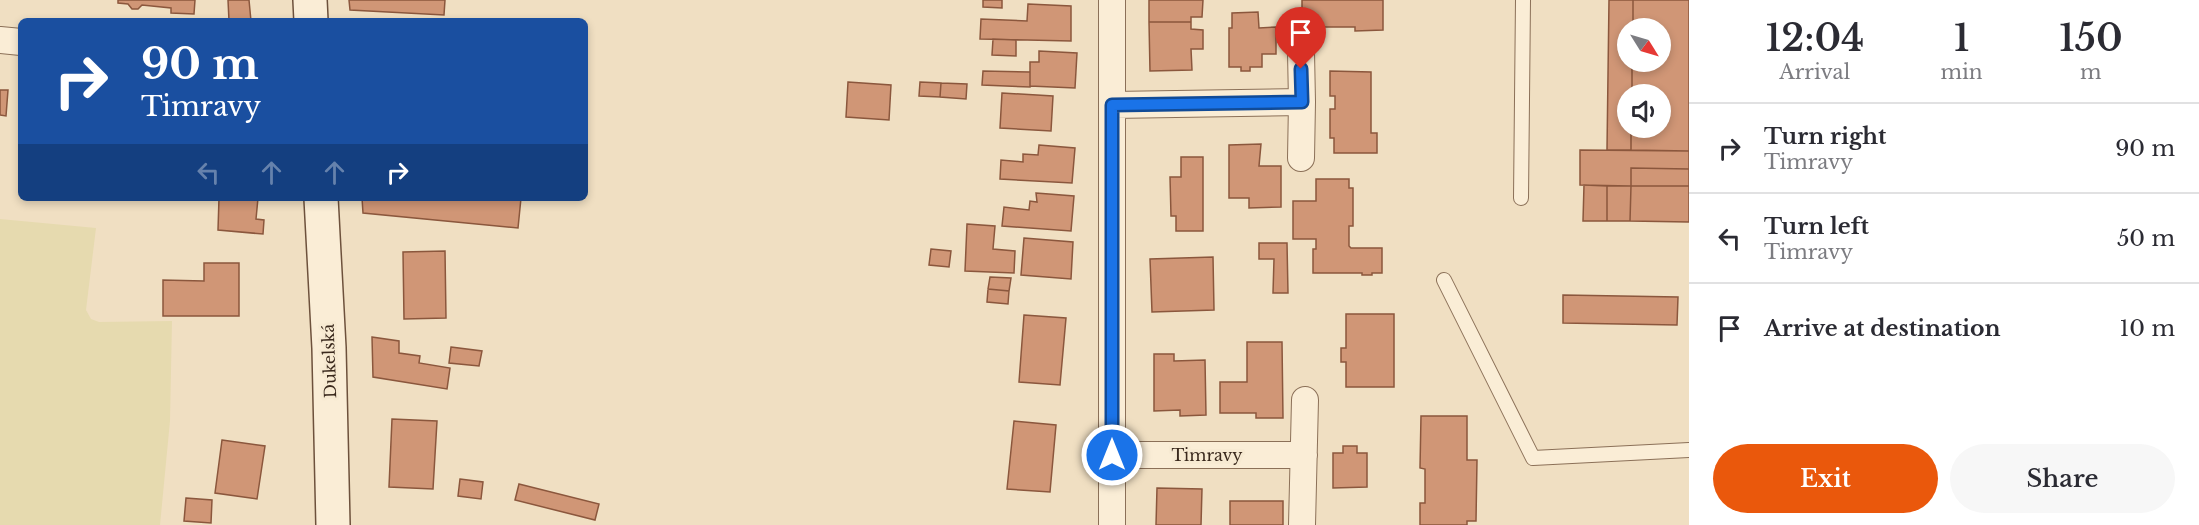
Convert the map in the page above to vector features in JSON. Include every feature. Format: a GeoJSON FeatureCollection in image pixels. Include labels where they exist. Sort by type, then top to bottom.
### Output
{"type":"FeatureCollection","features":[{"type":"Feature","properties":{"kind":"main road"},"geometry":{"type":"LineString","coordinates":[[310,0],[311,18]]}},
{"type":"Feature","properties":{"kind":"main road","name":"Dukelská"},"geometry":{"type":"LineString","coordinates":[[321,201],[329,348],[333,525]]}},
{"type":"Feature","properties":{"kind":"street"},"geometry":{"type":"LineString","coordinates":[[1112,0],[1112,525]]}},
{"type":"Feature","properties":{"kind":"street"},"geometry":{"type":"LineString","coordinates":[[0,40],[18,42]]}},
{"type":"Feature","properties":{"kind":"street"},"geometry":{"type":"LineString","coordinates":[[1301,52],[1301,158]]}},
{"type":"Feature","properties":{"kind":"street"},"geometry":{"type":"LineString","coordinates":[[1112,105],[1302,102]]}},
{"type":"Feature","properties":{"kind":"street"},"geometry":{"type":"LineString","coordinates":[[1302,525],[1305,400]]}},
{"type":"Feature","properties":{"kind":"street","name":"Timravy"},"geometry":{"type":"LineString","coordinates":[[1112,455],[1304,455]]}},
{"type":"Feature","properties":{"kind":"lane"},"geometry":{"type":"LineString","coordinates":[[1521,198],[1523,0]]}},
{"type":"Feature","properties":{"kind":"lane"},"geometry":{"type":"LineString","coordinates":[[1444,280],[1533,458],[1689,450]]}},
{"type":"Feature","properties":{"kind":"shaded area"},"geometry":{"type":"Polygon","coordinates":[[[0,219],[96,228],[86,310],[91,319],[99,322],[172,321],[170,421],[160,525],[0,525],[0,219]]]}},
{"type":"Feature","properties":{"kind":"building"},"geometry":{"type":"Polygon","coordinates":[[[118,0],[195,0],[194,14],[171,13],[171,8],[142,5],[138,9],[132,9],[128,4],[118,3],[118,0]]]}},
{"type":"Feature","properties":{"kind":"building"},"geometry":{"type":"Polygon","coordinates":[[[228,0],[249,0],[251,18],[229,18],[228,0]]]}},
{"type":"Feature","properties":{"kind":"building"},"geometry":{"type":"Polygon","coordinates":[[[349,0],[445,0],[444,15],[350,10],[349,0]]]}},
{"type":"Feature","properties":{"kind":"building"},"geometry":{"type":"Polygon","coordinates":[[[983,0],[1002,0],[1002,8],[983,7],[983,0]]]}},
{"type":"Feature","properties":{"kind":"building"},"geometry":{"type":"Polygon","coordinates":[[[1149,0],[1203,0],[1202,17],[1191,17],[1191,22],[1149,22],[1149,0]]]}},
{"type":"Feature","properties":{"kind":"building"},"geometry":{"type":"Polygon","coordinates":[[[1302,0],[1383,0],[1383,30],[1355,31],[1355,27],[1302,27],[1302,0]]]}},
{"type":"Feature","properties":{"kind":"building"},"geometry":{"type":"Polygon","coordinates":[[[1609,0],[1633,0],[1633,18],[1617,18],[1617,72],[1632,72],[1632,84],[1617,84],[1617,138],[1631,138],[1631,150],[1607,150],[1609,0]]]}},
{"type":"Feature","properties":{"kind":"building"},"geometry":{"type":"Polygon","coordinates":[[[1633,0],[1689,0],[1689,151],[1631,150],[1631,138],[1671,138],[1671,84],[1632,84],[1632,72],[1671,72],[1671,18],[1633,18],[1633,0]]]}},
{"type":"Feature","properties":{"kind":"building"},"geometry":{"type":"Polygon","coordinates":[[[1028,4],[1071,6],[1071,41],[980,39],[981,19],[1027,21],[1028,4]]]}},
{"type":"Feature","properties":{"kind":"building"},"geometry":{"type":"Polygon","coordinates":[[[1258,12],[1259,28],[1276,27],[1276,54],[1262,54],[1262,67],[1250,67],[1250,71],[1241,71],[1241,67],[1229,67],[1229,28],[1232,28],[1232,13],[1258,12]]]}},
{"type":"Feature","properties":{"kind":"building"},"geometry":{"type":"Polygon","coordinates":[[[1149,22],[1191,22],[1191,29],[1203,30],[1203,49],[1191,49],[1192,70],[1150,71],[1149,22]]]}},
{"type":"Feature","properties":{"kind":"building"},"geometry":{"type":"Polygon","coordinates":[[[993,39],[1016,40],[1016,56],[992,55],[993,39]]]}},
{"type":"Feature","properties":{"kind":"building"},"geometry":{"type":"Polygon","coordinates":[[[1039,51],[1077,53],[1075,88],[1030,86],[1030,62],[1039,62],[1039,51]]]}},
{"type":"Feature","properties":{"kind":"building"},"geometry":{"type":"Polygon","coordinates":[[[983,71],[1030,72],[1030,87],[982,85],[983,71]]]}},
{"type":"Feature","properties":{"kind":"building"},"geometry":{"type":"Polygon","coordinates":[[[1330,71],[1371,72],[1371,133],[1377,133],[1377,153],[1334,153],[1334,138],[1330,138],[1330,109],[1335,109],[1335,96],[1330,96],[1330,71]]]}},
{"type":"Feature","properties":{"kind":"building"},"geometry":{"type":"Polygon","coordinates":[[[848,82],[891,85],[889,120],[846,117],[848,82]]]}},
{"type":"Feature","properties":{"kind":"building"},"geometry":{"type":"Polygon","coordinates":[[[920,82],[941,83],[940,97],[919,96],[920,82]]]}},
{"type":"Feature","properties":{"kind":"building"},"geometry":{"type":"Polygon","coordinates":[[[941,83],[967,84],[966,99],[940,97],[941,83]]]}},
{"type":"Feature","properties":{"kind":"building"},"geometry":{"type":"Polygon","coordinates":[[[0,90],[8,90],[6,116],[0,115],[0,90]]]}},
{"type":"Feature","properties":{"kind":"building"},"geometry":{"type":"Polygon","coordinates":[[[1002,93],[1053,96],[1051,131],[1000,128],[1002,93]]]}},
{"type":"Feature","properties":{"kind":"building"},"geometry":{"type":"Polygon","coordinates":[[[1261,144],[1259,166],[1281,166],[1281,207],[1249,208],[1249,198],[1229,198],[1229,145],[1261,144]]]}},
{"type":"Feature","properties":{"kind":"building"},"geometry":{"type":"Polygon","coordinates":[[[1039,145],[1075,148],[1072,183],[1000,179],[1001,160],[1023,162],[1023,154],[1038,155],[1039,145]]]}},
{"type":"Feature","properties":{"kind":"building"},"geometry":{"type":"Polygon","coordinates":[[[1580,150],[1689,151],[1689,169],[1631,168],[1631,186],[1580,185],[1580,150]]]}},
{"type":"Feature","properties":{"kind":"building"},"geometry":{"type":"Polygon","coordinates":[[[1181,157],[1203,157],[1203,231],[1176,231],[1176,216],[1171,216],[1170,177],[1181,177],[1181,157]]]}},
{"type":"Feature","properties":{"kind":"building"},"geometry":{"type":"Polygon","coordinates":[[[1631,168],[1689,169],[1689,186],[1631,186],[1631,168]]]}},
{"type":"Feature","properties":{"kind":"building"},"geometry":{"type":"Polygon","coordinates":[[[1316,179],[1349,179],[1349,188],[1353,188],[1353,226],[1349,226],[1349,246],[1351,248],[1382,248],[1382,273],[1362,275],[1362,273],[1313,273],[1313,249],[1316,249],[1316,239],[1293,239],[1293,201],[1316,201],[1316,179]]]}},
{"type":"Feature","properties":{"kind":"building"},"geometry":{"type":"Polygon","coordinates":[[[1584,185],[1607,186],[1607,221],[1583,221],[1584,185]]]}},
{"type":"Feature","properties":{"kind":"building"},"geometry":{"type":"Polygon","coordinates":[[[1607,186],[1631,186],[1630,221],[1607,221],[1607,186]]]}},
{"type":"Feature","properties":{"kind":"building"},"geometry":{"type":"Polygon","coordinates":[[[1631,186],[1689,186],[1689,222],[1630,221],[1631,186]]]}},
{"type":"Feature","properties":{"kind":"building"},"geometry":{"type":"Polygon","coordinates":[[[1036,193],[1074,196],[1071,231],[1002,226],[1004,207],[1029,210],[1030,201],[1037,202],[1036,193]]]}},
{"type":"Feature","properties":{"kind":"building"},"geometry":{"type":"Polygon","coordinates":[[[219,201],[258,201],[256,219],[264,220],[263,234],[218,230],[219,201]]]}},
{"type":"Feature","properties":{"kind":"building"},"geometry":{"type":"Polygon","coordinates":[[[362,201],[521,201],[518,228],[363,213],[362,201]]]}},
{"type":"Feature","properties":{"kind":"building"},"geometry":{"type":"Polygon","coordinates":[[[967,224],[995,226],[993,249],[1015,251],[1014,273],[965,271],[967,224]]]}},
{"type":"Feature","properties":{"kind":"building"},"geometry":{"type":"Polygon","coordinates":[[[1024,238],[1073,242],[1071,279],[1021,275],[1024,238]]]}},
{"type":"Feature","properties":{"kind":"building"},"geometry":{"type":"Polygon","coordinates":[[[1259,243],[1287,243],[1288,293],[1273,293],[1274,259],[1259,259],[1259,243]]]}},
{"type":"Feature","properties":{"kind":"building"},"geometry":{"type":"Polygon","coordinates":[[[931,249],[951,251],[949,267],[929,265],[931,249]]]}},
{"type":"Feature","properties":{"kind":"building"},"geometry":{"type":"Polygon","coordinates":[[[445,251],[446,318],[404,319],[403,252],[445,251]]]}},
{"type":"Feature","properties":{"kind":"building"},"geometry":{"type":"Polygon","coordinates":[[[1213,257],[1214,310],[1152,312],[1150,259],[1213,257]]]}},
{"type":"Feature","properties":{"kind":"building"},"geometry":{"type":"Polygon","coordinates":[[[204,263],[239,263],[239,316],[163,316],[163,280],[204,281],[204,263]]]}},
{"type":"Feature","properties":{"kind":"building"},"geometry":{"type":"Polygon","coordinates":[[[990,277],[1011,278],[1009,291],[988,289],[990,277]]]}},
{"type":"Feature","properties":{"kind":"building"},"geometry":{"type":"Polygon","coordinates":[[[988,289],[1009,291],[1008,304],[987,302],[988,289]]]}},
{"type":"Feature","properties":{"kind":"building"},"geometry":{"type":"Polygon","coordinates":[[[1563,295],[1678,297],[1677,325],[1563,323],[1563,295]]]}},
{"type":"Feature","properties":{"kind":"building"},"geometry":{"type":"Polygon","coordinates":[[[1346,314],[1394,314],[1394,387],[1346,387],[1346,362],[1341,362],[1341,348],[1346,348],[1346,314]]]}},
{"type":"Feature","properties":{"kind":"building"},"geometry":{"type":"Polygon","coordinates":[[[1024,315],[1066,318],[1060,385],[1019,382],[1024,315]]]}},
{"type":"Feature","properties":{"kind":"building"},"geometry":{"type":"Polygon","coordinates":[[[372,337],[399,341],[399,353],[420,356],[419,363],[450,368],[447,389],[373,377],[372,337]]]}},
{"type":"Feature","properties":{"kind":"building"},"geometry":{"type":"Polygon","coordinates":[[[1247,342],[1282,342],[1283,418],[1256,418],[1256,413],[1220,413],[1220,382],[1247,382],[1247,342]]]}},
{"type":"Feature","properties":{"kind":"building"},"geometry":{"type":"Polygon","coordinates":[[[451,347],[482,351],[479,366],[449,363],[451,347]]]}},
{"type":"Feature","properties":{"kind":"building"},"geometry":{"type":"Polygon","coordinates":[[[1154,354],[1174,354],[1174,361],[1205,360],[1206,415],[1180,416],[1180,410],[1154,411],[1154,354]]]}},
{"type":"Feature","properties":{"kind":"building"},"geometry":{"type":"Polygon","coordinates":[[[1421,416],[1467,416],[1467,460],[1477,460],[1476,521],[1467,521],[1467,525],[1420,525],[1420,503],[1425,503],[1425,469],[1420,468],[1421,416]]]}},
{"type":"Feature","properties":{"kind":"building"},"geometry":{"type":"Polygon","coordinates":[[[392,419],[437,421],[433,489],[389,487],[392,419]]]}},
{"type":"Feature","properties":{"kind":"building"},"geometry":{"type":"Polygon","coordinates":[[[1014,421],[1056,425],[1050,492],[1007,489],[1014,421]]]}},
{"type":"Feature","properties":{"kind":"building"},"geometry":{"type":"Polygon","coordinates":[[[222,440],[265,446],[257,499],[215,493],[222,440]]]}},
{"type":"Feature","properties":{"kind":"building"},"geometry":{"type":"Polygon","coordinates":[[[1343,446],[1357,446],[1357,453],[1367,453],[1367,487],[1333,488],[1333,453],[1343,453],[1343,446]]]}},
{"type":"Feature","properties":{"kind":"building"},"geometry":{"type":"Polygon","coordinates":[[[460,479],[483,482],[481,499],[458,496],[460,479]]]}},
{"type":"Feature","properties":{"kind":"building"},"geometry":{"type":"Polygon","coordinates":[[[519,484],[599,504],[595,520],[515,500],[519,484]]]}},
{"type":"Feature","properties":{"kind":"building"},"geometry":{"type":"Polygon","coordinates":[[[1157,488],[1202,489],[1201,525],[1156,525],[1157,488]]]}},
{"type":"Feature","properties":{"kind":"building"},"geometry":{"type":"Polygon","coordinates":[[[186,498],[212,500],[211,523],[184,521],[186,498]]]}},
{"type":"Feature","properties":{"kind":"building"},"geometry":{"type":"Polygon","coordinates":[[[1230,501],[1283,501],[1283,525],[1230,525],[1230,501]]]}},
{"type":"Feature","properties":{"kind":"route"},"geometry":{"type":"LineString","coordinates":[[1112,455],[1112,105],[1302,102],[1301,69]]}}]}
